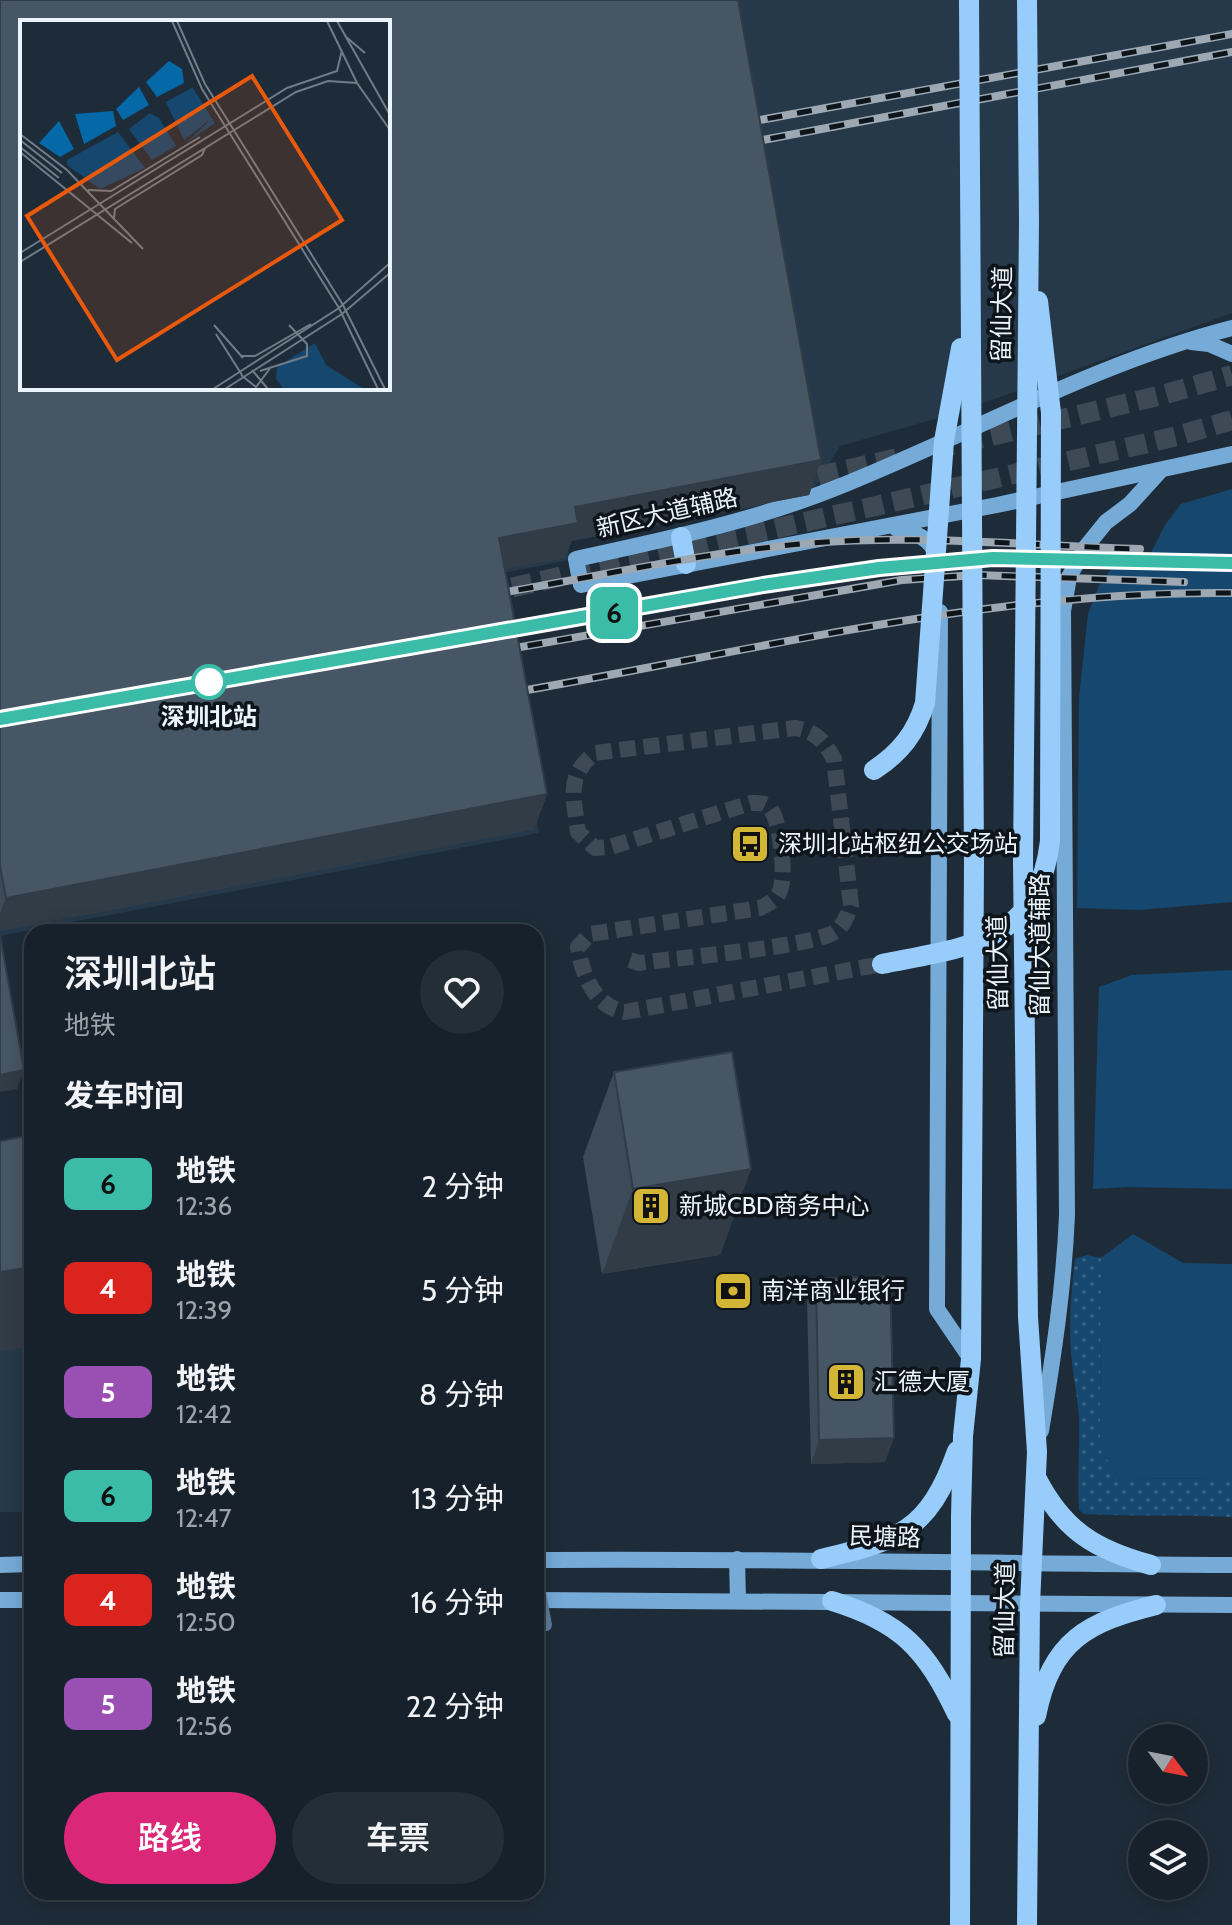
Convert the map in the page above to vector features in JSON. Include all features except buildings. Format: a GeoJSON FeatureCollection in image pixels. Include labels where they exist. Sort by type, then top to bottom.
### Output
{"type":"FeatureCollection","features":[{"type":"Feature","properties":{"kind":"main road","name":"留仙大道"},"geometry":{"type":"LineString","coordinates":[[960,1925],[960,1564],[963,1436],[971,1359],[974,863],[969,0]]}},
{"type":"Feature","properties":{"kind":"main road","name":"留仙大道"},"geometry":{"type":"LineString","coordinates":[[1027,0],[1029,221],[1023,862],[1028,1317],[1037,1452],[1030,1604],[1027,1925]]}},
{"type":"Feature","properties":{"kind":"main road"},"geometry":{"type":"LineString","coordinates":[[882,964],[966,946],[1000,931],[1026,910],[1043,881],[1048,864],[1051,413],[1029,221]]}},
{"type":"Feature","properties":{"kind":"main road"},"geometry":{"type":"LineString","coordinates":[[874,770],[906,744],[920,720],[925,703],[944,441],[970,293]]}},
{"type":"Feature","properties":{"kind":"main road","name":"新区大道辅路"},"geometry":{"type":"LineString","coordinates":[[1231,452],[1160,471],[883,528],[581,585],[576,559],[681,537],[766,513],[837,488],[1081,378],[1181,341],[1232,328]]}},
{"type":"Feature","properties":{"kind":"main road"},"geometry":{"type":"LineString","coordinates":[[1181,341],[1209,344],[1232,354]]}},
{"type":"Feature","properties":{"kind":"main road","name":"留仙大道辅路"},"geometry":{"type":"LineString","coordinates":[[1037,1452],[1056,1340],[1067,1215],[1063,611],[1069,577],[1085,548],[1106,522],[1130,504],[1160,471]]}},
{"type":"Feature","properties":{"kind":"main road"},"geometry":{"type":"LineString","coordinates":[[883,528],[902,529],[927,540],[935,550],[940,569],[937,1309],[971,1359]]}},
{"type":"Feature","properties":{"kind":"main road"},"geometry":{"type":"LineString","coordinates":[[681,537],[686,564]]}},
{"type":"Feature","properties":{"kind":"main road"},"geometry":{"type":"LineString","coordinates":[[821,1559],[885,1543],[904,1533],[932,1502],[952,1466],[963,1436]]}},
{"type":"Feature","properties":{"kind":"main road"},"geometry":{"type":"LineString","coordinates":[[1036,1477],[1048,1499],[1077,1531],[1115,1555],[1151,1565]]}},
{"type":"Feature","properties":{"kind":"main road"},"geometry":{"type":"LineString","coordinates":[[737,1559],[738,1600]]}},
{"type":"Feature","properties":{"kind":"main road","name":"民塘路"},"geometry":{"type":"LineString","coordinates":[[544,1560],[821,1559],[960,1564],[1232,1565]]}},
{"type":"Feature","properties":{"kind":"main road"},"geometry":{"type":"LineString","coordinates":[[0,1565],[24,1564]]}},
{"type":"Feature","properties":{"kind":"main road"},"geometry":{"type":"LineString","coordinates":[[0,1600],[24,1600]]}},
{"type":"Feature","properties":{"kind":"main road"},"geometry":{"type":"LineString","coordinates":[[544,1600],[1232,1605]]}},
{"type":"Feature","properties":{"kind":"main road"},"geometry":{"type":"LineString","coordinates":[[832,1601],[875,1617],[904,1635],[936,1673],[959,1718]]}},
{"type":"Feature","properties":{"kind":"main road"},"geometry":{"type":"LineString","coordinates":[[1030,1751],[1037,1710],[1046,1684],[1069,1644],[1100,1621],[1156,1605]]}},
{"type":"Feature","properties":{"kind":"street"},"geometry":{"type":"LineString","coordinates":[[544,1614],[546,1625]]}},
{"type":"Feature","properties":{"kind":"shaded area","name":"深圳北站"},"geometry":{"type":"Polygon","coordinates":[[[0,0],[1232,0],[1232,313],[959,412],[840,446],[810,497],[567,542],[570,560],[492,575],[539,833],[63,924],[24,924],[24,931],[0,936],[0,0]]]}},
{"type":"Feature","properties":{"kind":"shaded area"},"geometry":{"type":"Polygon","coordinates":[[[1232,489],[1232,902],[1139,910],[1077,908],[1079,698],[1088,614],[1099,586],[1122,553],[1144,567],[1165,525],[1181,504],[1232,489]]]}},
{"type":"Feature","properties":{"kind":"shaded area"},"geometry":{"type":"Polygon","coordinates":[[[1232,970],[1232,1189],[1093,1189],[1099,987],[1132,975],[1232,970]]]}},
{"type":"Feature","properties":{"kind":"shaded area"},"geometry":{"type":"Polygon","coordinates":[[[24,1192],[24,1512],[0,1512],[0,1197],[24,1192]]]}},
{"type":"Feature","properties":{"kind":"shaded area"},"geometry":{"type":"Polygon","coordinates":[[[1133,1234],[1183,1263],[1232,1264],[1232,1478],[1120,1479],[1100,1449],[1101,1258],[1133,1234]]]}},
{"type":"Feature","properties":{"kind":"shaded area"},"geometry":{"type":"Polygon","coordinates":[[[1087,1255],[1101,1258],[1100,1449],[1120,1479],[1232,1478],[1232,1517],[1103,1515],[1084,1514],[1079,1510],[1079,1418],[1070,1311],[1075,1259],[1087,1255]]]}},
{"type":"Feature","properties":{"kind":"tunnel"},"geometry":{"type":"LineString","coordinates":[[933,450],[1232,375]]}},
{"type":"Feature","properties":{"kind":"tunnel"},"geometry":{"type":"LineString","coordinates":[[483,594],[876,506],[1177,436],[1232,420]]}},
{"type":"Feature","properties":{"kind":"tunnel"},"geometry":{"type":"LineString","coordinates":[[789,483],[898,458]]}},
{"type":"Feature","properties":{"kind":"tunnel"},"geometry":{"type":"LineString","coordinates":[[630,960],[639,963],[774,947],[823,937],[841,926],[851,905],[834,759],[819,738],[795,728],[595,753],[585,762],[575,779],[575,809],[578,832],[595,848],[610,847],[751,803],[761,803],[769,807],[773,814],[782,849],[781,885],[771,902],[760,908],[590,934],[578,947],[587,979],[606,1004],[625,1012],[882,964]]}},
{"type":"Feature","properties":{"kind":"railway"},"geometry":{"type":"LineString","coordinates":[[738,124],[1232,34]]}},
{"type":"Feature","properties":{"kind":"railway"},"geometry":{"type":"LineString","coordinates":[[741,144],[1232,52]]}},
{"type":"Feature","properties":{"kind":"railway"},"geometry":{"type":"LineString","coordinates":[[489,595],[691,559],[812,543],[935,540],[1140,549]]}},
{"type":"Feature","properties":{"kind":"railway"},"geometry":{"type":"LineString","coordinates":[[494,634],[772,584],[939,561],[1049,557],[1232,563]]}},
{"type":"Feature","properties":{"kind":"railway"},"geometry":{"type":"LineString","coordinates":[[498,651],[902,580],[977,575],[1184,582]]}},
{"type":"Feature","properties":{"kind":"railway"},"geometry":{"type":"LineString","coordinates":[[504,694],[957,613],[1140,595],[1232,593]]}},
{"type":"Feature","properties":{"kind":"metro line","name":"6"},"geometry":{"type":"LineString","coordinates":[[0,719],[763,585],[879,568],[993,558],[1232,563]]}},
{"type":"Feature","properties":{"kind":"place","name":"深圳北站"},"geometry":{"type":"Point","coordinates":[209,682]}},
{"type":"Feature","properties":{"kind":"place","name":"深圳北站枢纽公交场站"},"geometry":{"type":"Point","coordinates":[750,844]}},
{"type":"Feature","properties":{"kind":"place","name":"新城CBD商务中心"},"geometry":{"type":"Point","coordinates":[651,1206]}},
{"type":"Feature","properties":{"kind":"place","name":"南洋商业银行"},"geometry":{"type":"Point","coordinates":[733,1291]}},
{"type":"Feature","properties":{"kind":"place","name":"汇德大厦"},"geometry":{"type":"Point","coordinates":[846,1382]}}]}
